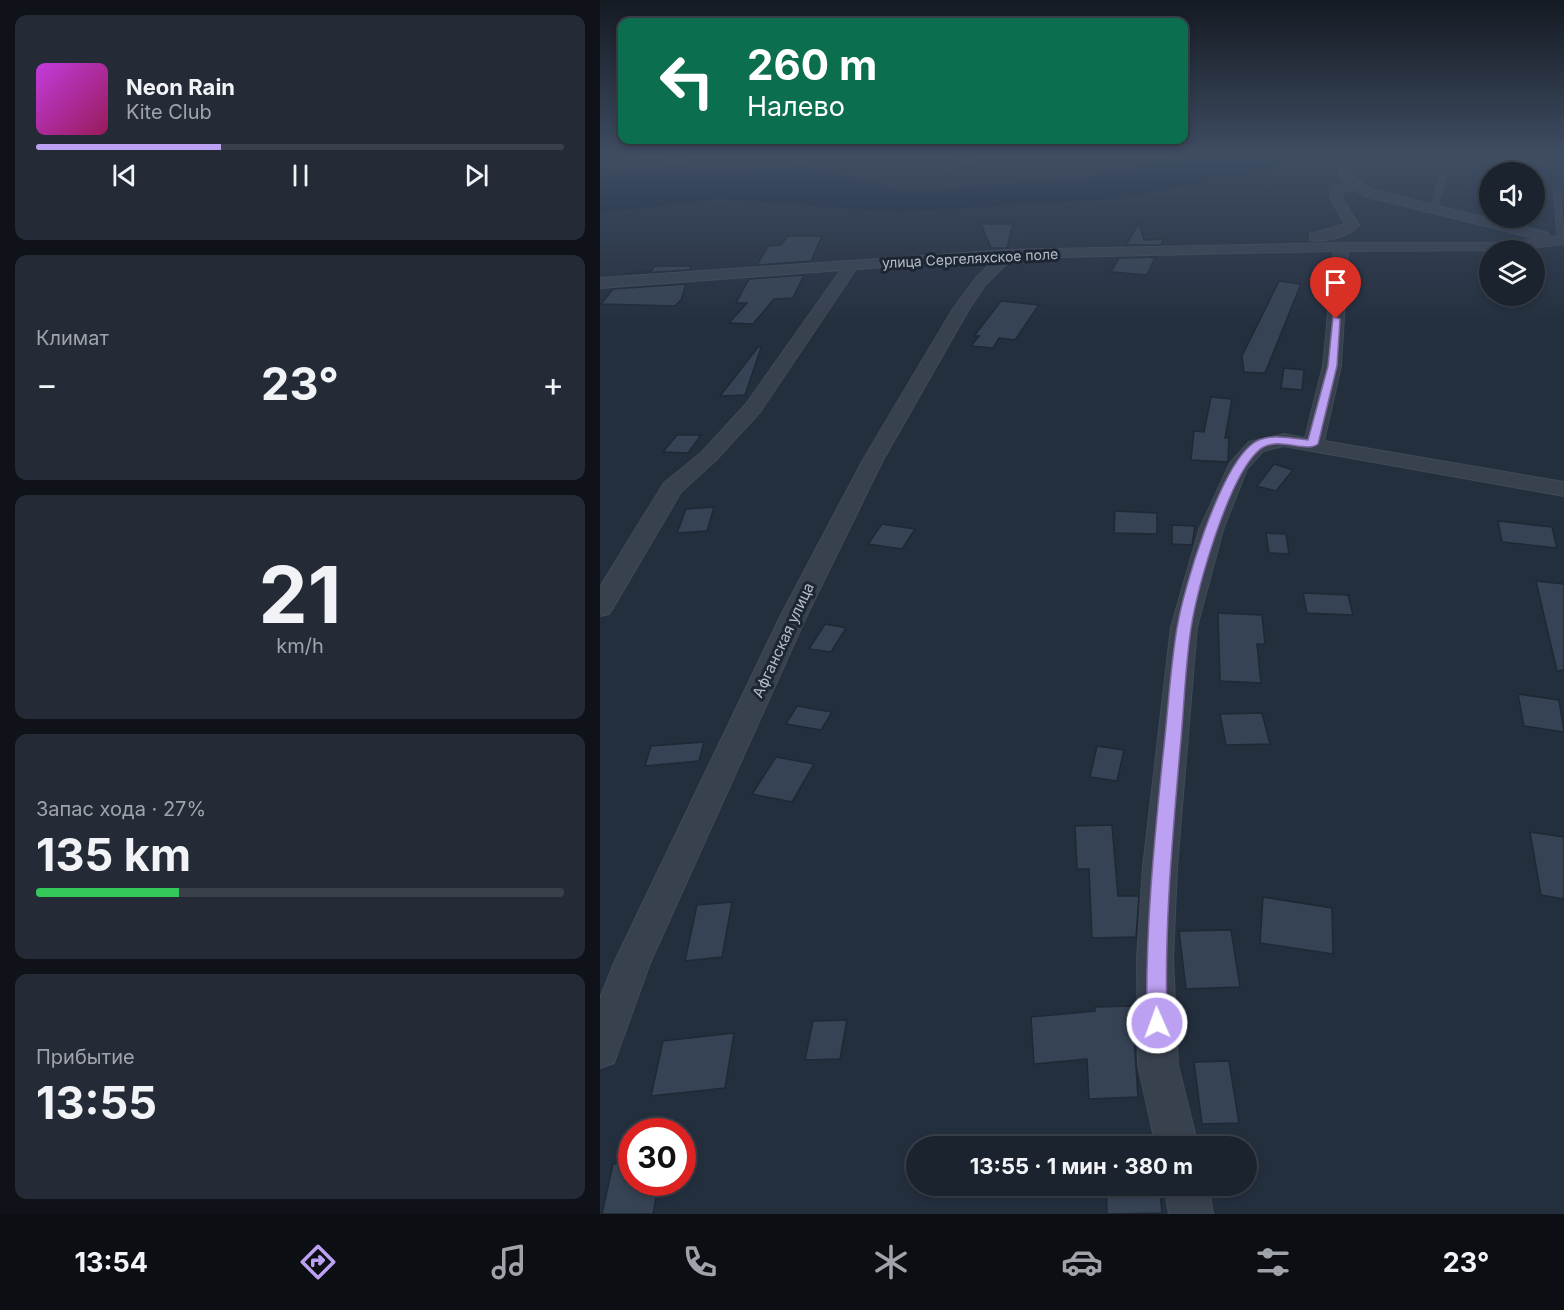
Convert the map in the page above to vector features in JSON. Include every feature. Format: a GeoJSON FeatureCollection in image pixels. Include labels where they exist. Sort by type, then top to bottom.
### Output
{"type":"FeatureCollection","features":[{"type":"Feature","properties":{"kind":"street"},"geometry":{"type":"LineString","coordinates":[[1262,248],[1346,230],[1352,225],[1345,212]]}},
{"type":"Feature","properties":{"kind":"street"},"geometry":{"type":"LineString","coordinates":[[1440,212],[1563,240]]}},
{"type":"Feature","properties":{"kind":"street","name":"улица Сергеляхское поле"},"geometry":{"type":"LineString","coordinates":[[600,283],[1008,254],[1262,248],[1505,247],[1563,240]]}},
{"type":"Feature","properties":{"kind":"street"},"geometry":{"type":"LineString","coordinates":[[1298,442],[1332,366],[1341,247]]}},
{"type":"Feature","properties":{"kind":"street","name":"Афганская улица"},"geometry":{"type":"LineString","coordinates":[[600,1049],[637,952],[794,615],[852,501],[961,309],[981,281],[1008,254]]}},
{"type":"Feature","properties":{"kind":"street"},"geometry":{"type":"LineString","coordinates":[[600,608],[672,488],[709,456],[753,408],[852,265]]}},
{"type":"Feature","properties":{"kind":"street"},"geometry":{"type":"LineString","coordinates":[[1175,1136],[1158,1065],[1155,959],[1160,867],[1184,627],[1211,530],[1237,467],[1256,446],[1298,442],[1564,489]]}},
{"type":"Feature","properties":{"kind":"street"},"geometry":{"type":"LineString","coordinates":[[1188,1196],[1191,1214]]}},
{"type":"Feature","properties":{"kind":"lane"},"geometry":{"type":"LineString","coordinates":[[1559,212],[1563,240]]}},
{"type":"Feature","properties":{"kind":"building"},"geometry":{"type":"Polygon","coordinates":[[[1139,223],[1144,240],[1164,239],[1161,245],[1126,245],[1139,223]]]}},
{"type":"Feature","properties":{"kind":"building"},"geometry":{"type":"Polygon","coordinates":[[[981,224],[1013,224],[1007,248],[991,248],[981,224]]]}},
{"type":"Feature","properties":{"kind":"building"},"geometry":{"type":"Polygon","coordinates":[[[788,236],[822,236],[811,261],[757,265],[768,246],[781,245],[788,236]]]}},
{"type":"Feature","properties":{"kind":"building"},"geometry":{"type":"Polygon","coordinates":[[[1155,257],[1147,275],[1111,272],[1119,258],[1155,257]]]}},
{"type":"Feature","properties":{"kind":"building"},"geometry":{"type":"Polygon","coordinates":[[[655,266],[691,266],[690,270],[625,274],[651,271],[655,266]]]}},
{"type":"Feature","properties":{"kind":"building"},"geometry":{"type":"Polygon","coordinates":[[[804,275],[793,298],[774,299],[753,324],[729,323],[747,303],[736,303],[749,279],[804,275]]]}},
{"type":"Feature","properties":{"kind":"building"},"geometry":{"type":"Polygon","coordinates":[[[1279,281],[1301,284],[1265,373],[1244,372],[1242,356],[1279,281]]]}},
{"type":"Feature","properties":{"kind":"building"},"geometry":{"type":"Polygon","coordinates":[[[686,284],[681,300],[675,306],[601,304],[613,289],[686,284]]]}},
{"type":"Feature","properties":{"kind":"building"},"geometry":{"type":"Polygon","coordinates":[[[1001,301],[1039,305],[1015,340],[999,338],[993,348],[971,346],[979,336],[974,336],[1001,301]]]}},
{"type":"Feature","properties":{"kind":"building"},"geometry":{"type":"Polygon","coordinates":[[[759,346],[761,348],[745,395],[720,396],[759,346]]]}},
{"type":"Feature","properties":{"kind":"building"},"geometry":{"type":"Polygon","coordinates":[[[1284,368],[1304,370],[1302,390],[1281,388],[1284,368]]]}},
{"type":"Feature","properties":{"kind":"building"},"geometry":{"type":"Polygon","coordinates":[[[1211,397],[1232,399],[1225,438],[1229,438],[1228,462],[1191,460],[1194,431],[1204,432],[1211,397]]]}},
{"type":"Feature","properties":{"kind":"building"},"geometry":{"type":"Polygon","coordinates":[[[677,435],[701,435],[688,453],[663,452],[677,435]]]}},
{"type":"Feature","properties":{"kind":"building"},"geometry":{"type":"Polygon","coordinates":[[[1274,464],[1293,470],[1276,491],[1257,486],[1274,464]]]}},
{"type":"Feature","properties":{"kind":"building"},"geometry":{"type":"Polygon","coordinates":[[[714,507],[707,531],[677,533],[686,509],[714,507]]]}},
{"type":"Feature","properties":{"kind":"building"},"geometry":{"type":"Polygon","coordinates":[[[1115,511],[1157,513],[1157,534],[1114,533],[1115,511]]]}},
{"type":"Feature","properties":{"kind":"building"},"geometry":{"type":"Polygon","coordinates":[[[1498,521],[1552,527],[1557,548],[1502,542],[1498,521]]]}},
{"type":"Feature","properties":{"kind":"building"},"geometry":{"type":"Polygon","coordinates":[[[882,524],[915,529],[902,549],[868,544],[882,524]]]}},
{"type":"Feature","properties":{"kind":"building"},"geometry":{"type":"Polygon","coordinates":[[[1172,525],[1195,526],[1192,545],[1172,544],[1172,525]]]}},
{"type":"Feature","properties":{"kind":"building"},"geometry":{"type":"Polygon","coordinates":[[[1266,533],[1286,534],[1289,554],[1269,553],[1266,533]]]}},
{"type":"Feature","properties":{"kind":"building"},"geometry":{"type":"Polygon","coordinates":[[[1536,581],[1564,584],[1564,670],[1557,671],[1536,581]]]}},
{"type":"Feature","properties":{"kind":"building"},"geometry":{"type":"Polygon","coordinates":[[[1303,593],[1348,595],[1353,615],[1307,613],[1303,593]]]}},
{"type":"Feature","properties":{"kind":"building"},"geometry":{"type":"Polygon","coordinates":[[[1218,613],[1262,615],[1265,644],[1257,644],[1261,683],[1220,681],[1218,613]]]}},
{"type":"Feature","properties":{"kind":"building"},"geometry":{"type":"Polygon","coordinates":[[[825,624],[846,628],[831,652],[809,649],[825,624]]]}},
{"type":"Feature","properties":{"kind":"building"},"geometry":{"type":"Polygon","coordinates":[[[1518,694],[1559,700],[1564,732],[1524,726],[1518,694]]]}},
{"type":"Feature","properties":{"kind":"building"},"geometry":{"type":"Polygon","coordinates":[[[797,706],[832,712],[821,730],[786,724],[797,706]]]}},
{"type":"Feature","properties":{"kind":"building"},"geometry":{"type":"Polygon","coordinates":[[[1262,713],[1270,744],[1226,745],[1220,714],[1262,713]]]}},
{"type":"Feature","properties":{"kind":"building"},"geometry":{"type":"Polygon","coordinates":[[[704,742],[699,761],[645,766],[651,746],[704,742]]]}},
{"type":"Feature","properties":{"kind":"building"},"geometry":{"type":"Polygon","coordinates":[[[1097,746],[1124,750],[1117,781],[1090,777],[1097,746]]]}},
{"type":"Feature","properties":{"kind":"building"},"geometry":{"type":"Polygon","coordinates":[[[776,757],[814,764],[792,802],[752,794],[776,757]]]}},
{"type":"Feature","properties":{"kind":"building"},"geometry":{"type":"Polygon","coordinates":[[[1112,825],[1118,896],[1139,896],[1136,937],[1092,938],[1089,869],[1077,869],[1075,826],[1112,825]]]}},
{"type":"Feature","properties":{"kind":"building"},"geometry":{"type":"Polygon","coordinates":[[[1530,832],[1564,837],[1564,899],[1541,895],[1530,832]]]}},
{"type":"Feature","properties":{"kind":"building"},"geometry":{"type":"Polygon","coordinates":[[[1263,897],[1332,908],[1333,954],[1260,943],[1263,897]]]}},
{"type":"Feature","properties":{"kind":"building"},"geometry":{"type":"Polygon","coordinates":[[[732,902],[722,957],[685,961],[697,905],[732,902]]]}},
{"type":"Feature","properties":{"kind":"building"},"geometry":{"type":"Polygon","coordinates":[[[1231,930],[1240,987],[1186,989],[1179,931],[1231,930]]]}},
{"type":"Feature","properties":{"kind":"building"},"geometry":{"type":"Polygon","coordinates":[[[1132,1006],[1138,1097],[1089,1099],[1087,1059],[1034,1064],[1031,1017],[1095,1011],[1095,1007],[1132,1006]]]}},
{"type":"Feature","properties":{"kind":"building"},"geometry":{"type":"Polygon","coordinates":[[[847,1020],[840,1059],[805,1060],[813,1021],[847,1020]]]}},
{"type":"Feature","properties":{"kind":"building"},"geometry":{"type":"Polygon","coordinates":[[[734,1033],[725,1088],[651,1096],[663,1041],[734,1033]]]}},
{"type":"Feature","properties":{"kind":"building"},"geometry":{"type":"Polygon","coordinates":[[[1229,1061],[1239,1123],[1202,1124],[1194,1062],[1229,1061]]]}},
{"type":"Feature","properties":{"kind":"building"},"geometry":{"type":"Polygon","coordinates":[[[618,1163],[618,1196],[656,1196],[653,1214],[602,1214],[613,1164],[618,1163]]]}},
{"type":"Feature","properties":{"kind":"building"},"geometry":{"type":"Polygon","coordinates":[[[1106,1196],[1160,1196],[1162,1213],[1107,1214],[1106,1196]]]}},
{"type":"Feature","properties":{"kind":"route"},"geometry":{"type":"LineString","coordinates":[[1157,1023],[1155,959],[1160,867],[1184,627],[1211,530],[1237,467],[1256,446],[1269,441],[1284,440],[1313,444],[1332,366],[1336,319]]}}]}
